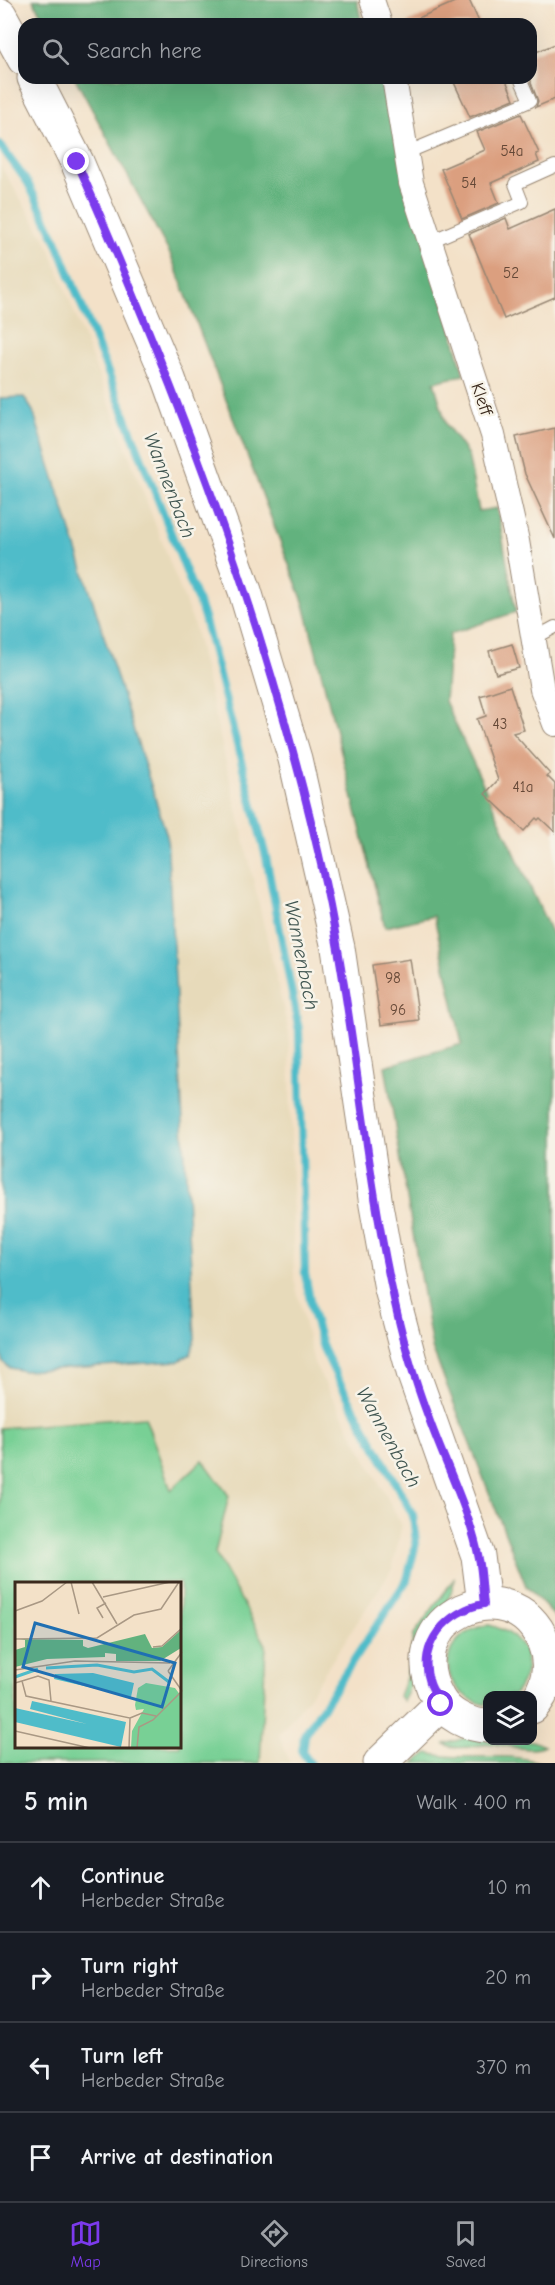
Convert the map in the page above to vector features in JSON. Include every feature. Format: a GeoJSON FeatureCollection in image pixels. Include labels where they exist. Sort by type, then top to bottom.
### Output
{"type":"FeatureCollection","features":[{"type":"Feature","properties":{"kind":"main road"},"geometry":{"type":"LineString","coordinates":[[0,15],[18,48]]}},
{"type":"Feature","properties":{"kind":"main road"},"geometry":{"type":"LineString","coordinates":[[37,84],[77,162],[169,379],[244,591],[292,747],[325,882],[338,948],[376,1205],[392,1289],[413,1372],[478,1556],[484,1604]]}},
{"type":"Feature","properties":{"kind":"main road"},"geometry":{"type":"LineString","coordinates":[[483,1725],[461,1720],[441,1704],[430,1683],[427,1666],[429,1648],[440,1627],[455,1613],[484,1604],[501,1605],[523,1614],[540,1633],[548,1653],[548,1679],[541,1710]]}},
{"type":"Feature","properties":{"kind":"main road"},"geometry":{"type":"LineString","coordinates":[[380,1763],[441,1704]]}},
{"type":"Feature","properties":{"kind":"street"},"geometry":{"type":"LineString","coordinates":[[372,0],[378,18]]}},
{"type":"Feature","properties":{"kind":"street","name":"Kleff"},"geometry":{"type":"LineString","coordinates":[[395,84],[411,183],[493,435],[517,541],[542,688],[555,724]]}},
{"type":"Feature","properties":{"kind":"lane"},"geometry":{"type":"LineString","coordinates":[[406,153],[530,101],[523,84]]}},
{"type":"Feature","properties":{"kind":"lane"},"geometry":{"type":"LineString","coordinates":[[431,241],[522,202],[515,184],[555,166]]}},
{"type":"Feature","properties":{"kind":"lane"},"geometry":{"type":"LineString","coordinates":[[533,639],[555,627]]}},
{"type":"Feature","properties":{"kind":"shaded area"},"geometry":{"type":"Polygon","coordinates":[[[0,165],[48,244],[194,625],[289,1033],[294,1279],[314,1363],[402,1525],[392,1569],[309,1696],[279,1734],[290,1763],[0,1763],[0,165]]]}},
{"type":"Feature","properties":{"kind":"green space"},"geometry":{"type":"Polygon","coordinates":[[[33,0],[357,0],[361,18],[43,18],[33,0]]]}},
{"type":"Feature","properties":{"kind":"green space"},"geometry":{"type":"Polygon","coordinates":[[[78,84],[385,84],[464,375],[434,382],[446,424],[468,455],[479,511],[497,508],[516,612],[450,634],[445,701],[555,941],[555,1617],[526,1586],[432,1348],[385,1066],[462,1044],[434,916],[385,927],[304,604],[171,256],[78,84]]]}},
{"type":"Feature","properties":{"kind":"green space"},"geometry":{"type":"Polygon","coordinates":[[[145,1417],[171,1490],[203,1460],[229,1496],[215,1553],[266,1645],[260,1763],[0,1763],[0,1428],[145,1417]]]}},
{"type":"Feature","properties":{"kind":"green space"},"geometry":{"type":"Polygon","coordinates":[[[454,1579],[445,1605],[420,1642],[410,1686],[403,1701],[399,1696],[406,1678],[414,1634],[454,1579]]]}},
{"type":"Feature","properties":{"kind":"green space"},"geometry":{"type":"Polygon","coordinates":[[[489,1625],[502,1630],[520,1643],[527,1662],[526,1672],[517,1691],[483,1691],[483,1704],[469,1698],[457,1688],[450,1676],[448,1663],[451,1650],[459,1639],[472,1630],[489,1625]]]}},
{"type":"Feature","properties":{"kind":"green space"},"geometry":{"type":"Polygon","coordinates":[[[465,1738],[483,1739],[484,1745],[462,1748],[445,1744],[465,1738]]]}},
{"type":"Feature","properties":{"kind":"green space"},"geometry":{"type":"Polygon","coordinates":[[[537,1743],[544,1746],[526,1749],[499,1745],[537,1745],[537,1743]]]}},
{"type":"Feature","properties":{"kind":"green space"},"geometry":{"type":"Polygon","coordinates":[[[428,1753],[456,1757],[513,1757],[541,1763],[414,1763],[428,1753]]]}},
{"type":"Feature","properties":{"kind":"water"},"geometry":{"type":"Polygon","coordinates":[[[24,397],[33,411],[167,836],[195,1338],[191,1354],[179,1361],[24,1371],[10,1368],[3,1362],[1,1347],[0,398],[24,397]]]}},
{"type":"Feature","properties":{"kind":"building"},"geometry":{"type":"Polygon","coordinates":[[[459,0],[469,0],[477,18],[418,18],[459,0]]]}},
{"type":"Feature","properties":{"kind":"building"},"geometry":{"type":"Polygon","coordinates":[[[555,44],[555,99],[536,107],[538,101],[531,84],[537,84],[537,52],[555,44]]]}},
{"type":"Feature","properties":{"kind":"building"},"geometry":{"type":"Polygon","coordinates":[[[455,84],[508,84],[514,99],[470,117],[455,84]]]}},
{"type":"Feature","properties":{"kind":"building"},"geometry":{"type":"Polygon","coordinates":[[[521,114],[539,153],[536,154],[539,162],[491,183],[499,203],[462,219],[441,169],[485,150],[477,132],[521,114]]]}},
{"type":"Feature","properties":{"kind":"building"},"geometry":{"type":"Polygon","coordinates":[[[555,209],[555,297],[504,319],[469,234],[506,218],[510,229],[555,209]]]}},
{"type":"Feature","properties":{"kind":"building"},"geometry":{"type":"Polygon","coordinates":[[[555,428],[555,539],[525,474],[516,437],[555,428]]]}},
{"type":"Feature","properties":{"kind":"building"},"geometry":{"type":"Polygon","coordinates":[[[512,644],[519,668],[496,674],[489,651],[512,644]]]}},
{"type":"Feature","properties":{"kind":"building"},"geometry":{"type":"Polygon","coordinates":[[[510,686],[524,730],[513,733],[550,774],[547,776],[555,784],[555,832],[540,818],[538,820],[536,818],[524,831],[485,794],[498,780],[477,719],[486,716],[480,696],[510,686]]]}},
{"type":"Feature","properties":{"kind":"building"},"geometry":{"type":"Polygon","coordinates":[[[410,959],[419,1020],[381,1025],[372,965],[410,959]]]}},
{"type":"Feature","properties":{"kind":"waterway","name":"Wannenbach"},"geometry":{"type":"LineString","coordinates":[[0,145],[28,183],[56,240],[204,617],[266,857],[299,1030],[305,1274],[313,1315],[323,1348],[338,1379],[413,1515],[416,1543],[407,1580],[304,1735],[302,1752],[310,1763]]}},
{"type":"Feature","properties":{"kind":"route"},"geometry":{"type":"LineString","coordinates":[[77,162],[169,379],[203,471],[244,591],[295,759],[325,882],[359,1079],[376,1205],[392,1289],[413,1372],[478,1556],[484,1604],[471,1606],[455,1613],[440,1627],[429,1648],[427,1666],[430,1683],[441,1704]]}}]}
